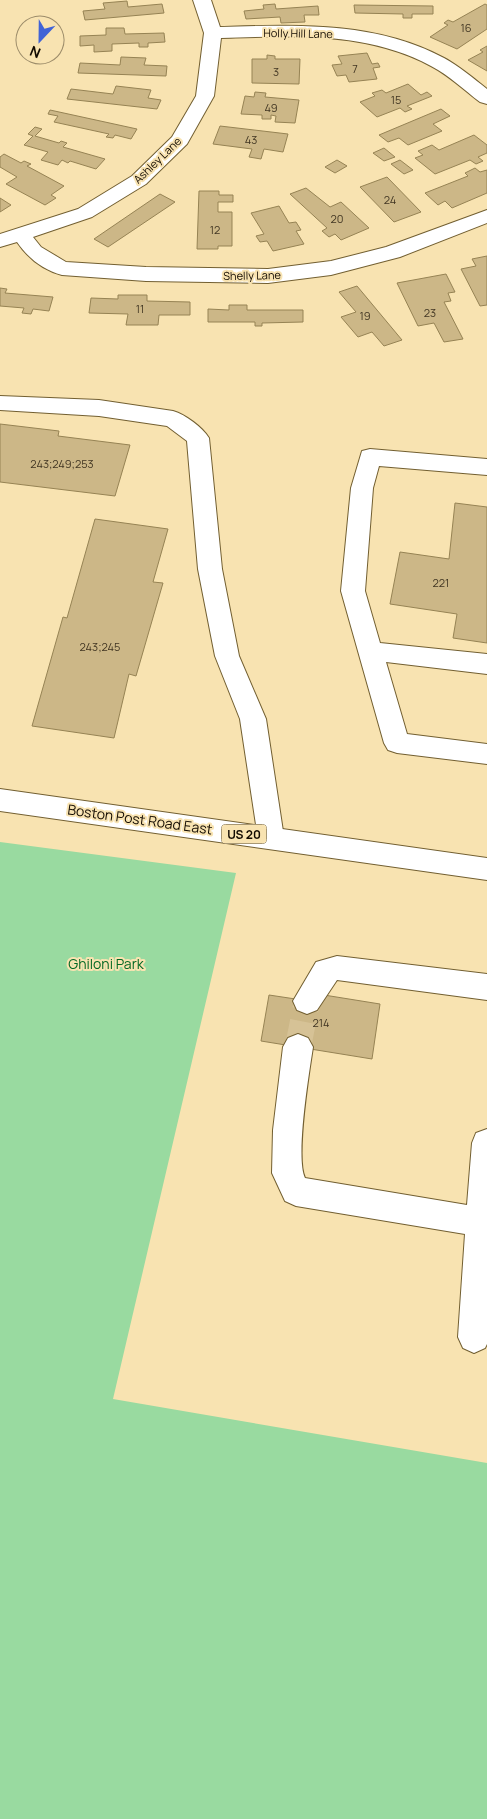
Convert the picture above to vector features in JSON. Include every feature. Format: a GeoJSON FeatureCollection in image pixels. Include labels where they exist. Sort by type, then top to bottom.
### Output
{"type":"FeatureCollection","features":[{"type":"Feature","properties":{"kind":"street","name":"Ashley Lane"},"geometry":{"type":"LineString","coordinates":[[0,242],[85,213],[139,180],[180,140],[205,96],[213,33],[202,0]]}},
{"type":"Feature","properties":{"kind":"street","name":"Holly Hill Lane"},"geometry":{"type":"LineString","coordinates":[[213,33],[315,31],[361,36],[404,47],[438,62],[487,98]]}},
{"type":"Feature","properties":{"kind":"street","name":"Shelly Lane"},"geometry":{"type":"LineString","coordinates":[[21,234],[34,252],[62,268],[146,274],[268,276],[331,268],[393,252],[487,216]]}},
{"type":"Feature","properties":{"kind":"street"},"geometry":{"type":"LineString","coordinates":[[0,403],[99,408],[174,419],[198,438],[210,569],[227,656],[253,719],[271,838]]}},
{"type":"Feature","properties":{"kind":"street"},"geometry":{"type":"LineString","coordinates":[[487,467],[370,457],[362,488],[354,592],[369,651],[397,743],[487,754]]}},
{"type":"Feature","properties":{"kind":"street"},"geometry":{"type":"LineString","coordinates":[[369,651],[487,664]]}},
{"type":"Feature","properties":{"kind":"street","name":"Boston Post Road East"},"geometry":{"type":"LineString","coordinates":[[0,800],[487,869]]}},
{"type":"Feature","properties":{"kind":"street"},"geometry":{"type":"LineString","coordinates":[[307,1001],[326,970],[337,968],[487,986]]}},
{"type":"Feature","properties":{"kind":"street"},"geometry":{"type":"LineString","coordinates":[[298,1047],[288,1130],[287,1173],[296,1191],[484,1223]]}},
{"type":"Feature","properties":{"kind":"street"},"geometry":{"type":"LineString","coordinates":[[474,1337],[484,1223],[487,1143]]}},
{"type":"Feature","properties":{"kind":"green space","name":"Ghiloni Park"},"geometry":{"type":"Polygon","coordinates":[[[0,842],[236,873],[113,1399],[487,1463],[487,1819],[0,1819],[0,842]]]}},
{"type":"Feature","properties":{"kind":"building"},"geometry":{"type":"Polygon","coordinates":[[[127,1],[128,7],[162,4],[164,13],[85,20],[83,11],[105,9],[103,3],[127,1]]]}},
{"type":"Feature","properties":{"kind":"building"},"geometry":{"type":"Polygon","coordinates":[[[275,4],[276,9],[318,6],[319,15],[304,15],[305,22],[281,23],[280,17],[246,19],[244,11],[264,9],[263,5],[275,4]]]}},
{"type":"Feature","properties":{"kind":"building"},"geometry":{"type":"Polygon","coordinates":[[[485,4],[487,5],[487,29],[457,49],[430,37],[448,25],[444,23],[448,20],[453,22],[485,4]]]}},
{"type":"Feature","properties":{"kind":"building"},"geometry":{"type":"Polygon","coordinates":[[[354,5],[433,6],[433,14],[412,14],[412,18],[403,18],[403,14],[355,13],[354,5]]]}},
{"type":"Feature","properties":{"kind":"building"},"geometry":{"type":"Polygon","coordinates":[[[106,28],[124,28],[125,34],[164,33],[165,42],[148,43],[148,47],[139,47],[139,43],[112,44],[112,51],[94,52],[94,45],[80,46],[80,36],[106,35],[106,28]]]}},
{"type":"Feature","properties":{"kind":"building"},"geometry":{"type":"Polygon","coordinates":[[[487,46],[487,71],[468,60],[483,52],[480,50],[487,46]]]}},
{"type":"Feature","properties":{"kind":"building"},"geometry":{"type":"Polygon","coordinates":[[[367,53],[372,64],[378,63],[380,67],[373,68],[377,79],[349,82],[346,75],[337,76],[332,65],[342,64],[338,56],[367,53]]]}},
{"type":"Feature","properties":{"kind":"building"},"geometry":{"type":"Polygon","coordinates":[[[267,55],[275,56],[275,59],[300,59],[299,84],[252,83],[252,59],[267,59],[267,55]]]}},
{"type":"Feature","properties":{"kind":"building"},"geometry":{"type":"Polygon","coordinates":[[[121,57],[146,58],[144,65],[167,66],[166,76],[78,73],[80,63],[120,65],[121,57]]]}},
{"type":"Feature","properties":{"kind":"building"},"geometry":{"type":"Polygon","coordinates":[[[408,84],[421,95],[427,92],[432,96],[407,106],[412,109],[405,112],[400,108],[377,117],[360,102],[375,96],[372,93],[382,90],[386,93],[408,84]]]}},
{"type":"Feature","properties":{"kind":"building"},"geometry":{"type":"Polygon","coordinates":[[[116,86],[151,90],[148,98],[161,100],[157,109],[67,99],[71,89],[113,94],[116,86]]]}},
{"type":"Feature","properties":{"kind":"building"},"geometry":{"type":"Polygon","coordinates":[[[255,92],[266,93],[265,97],[299,100],[295,123],[275,122],[276,116],[271,115],[271,119],[262,119],[262,115],[241,114],[245,96],[254,97],[255,92]]]}},
{"type":"Feature","properties":{"kind":"building"},"geometry":{"type":"Polygon","coordinates":[[[441,109],[450,116],[433,124],[442,131],[408,145],[399,138],[388,142],[379,135],[441,109]]]}},
{"type":"Feature","properties":{"kind":"building"},"geometry":{"type":"Polygon","coordinates":[[[50,110],[137,129],[131,139],[115,135],[113,138],[106,137],[109,134],[54,122],[58,116],[48,114],[50,110]]]}},
{"type":"Feature","properties":{"kind":"building"},"geometry":{"type":"Polygon","coordinates":[[[220,126],[288,134],[283,152],[264,149],[261,159],[249,157],[252,149],[213,144],[220,126]]]}},
{"type":"Feature","properties":{"kind":"building"},"geometry":{"type":"Polygon","coordinates":[[[35,127],[42,129],[35,136],[59,143],[61,141],[67,143],[63,147],[105,159],[96,169],[70,161],[68,163],[62,160],[58,165],[41,160],[48,152],[24,145],[33,136],[28,134],[35,127]]]}},
{"type":"Feature","properties":{"kind":"building"},"geometry":{"type":"Polygon","coordinates":[[[474,135],[487,145],[487,153],[478,157],[483,161],[476,164],[470,160],[435,174],[415,158],[423,155],[418,151],[432,145],[439,150],[474,135]]]}},
{"type":"Feature","properties":{"kind":"building"},"geometry":{"type":"Polygon","coordinates":[[[384,148],[395,157],[384,161],[373,153],[384,148]]]}},
{"type":"Feature","properties":{"kind":"building"},"geometry":{"type":"Polygon","coordinates":[[[4,154],[21,163],[24,161],[31,164],[27,166],[64,186],[51,195],[56,198],[45,205],[6,184],[17,177],[0,167],[0,157],[4,154]]]}},
{"type":"Feature","properties":{"kind":"building"},"geometry":{"type":"Polygon","coordinates":[[[337,160],[347,166],[335,173],[325,167],[337,160]]]}},
{"type":"Feature","properties":{"kind":"building"},"geometry":{"type":"Polygon","coordinates":[[[400,160],[413,170],[404,174],[391,164],[400,160]]]}},
{"type":"Feature","properties":{"kind":"building"},"geometry":{"type":"Polygon","coordinates":[[[475,168],[480,172],[487,170],[487,193],[452,208],[445,201],[438,205],[425,193],[468,176],[465,173],[475,168]]]}},
{"type":"Feature","properties":{"kind":"building"},"geometry":{"type":"Polygon","coordinates":[[[387,177],[421,212],[394,222],[360,187],[387,177]]]}},
{"type":"Feature","properties":{"kind":"building"},"geometry":{"type":"Polygon","coordinates":[[[306,188],[330,207],[341,202],[369,228],[341,240],[335,234],[329,237],[322,231],[327,228],[290,194],[306,188]]]}},
{"type":"Feature","properties":{"kind":"building"},"geometry":{"type":"Polygon","coordinates":[[[199,191],[219,191],[219,195],[233,195],[233,202],[218,202],[218,212],[232,212],[232,246],[218,246],[218,249],[197,249],[199,191]]]}},
{"type":"Feature","properties":{"kind":"building"},"geometry":{"type":"Polygon","coordinates":[[[160,194],[175,202],[108,247],[94,239],[160,194]]]}},
{"type":"Feature","properties":{"kind":"building"},"geometry":{"type":"Polygon","coordinates":[[[0,198],[11,205],[0,212],[0,198]]]}},
{"type":"Feature","properties":{"kind":"building"},"geometry":{"type":"Polygon","coordinates":[[[279,206],[289,223],[296,222],[301,230],[296,231],[304,244],[273,251],[267,241],[260,242],[256,236],[264,234],[251,213],[279,206]]]}},
{"type":"Feature","properties":{"kind":"building"},"geometry":{"type":"Polygon","coordinates":[[[487,256],[487,305],[480,306],[461,269],[476,266],[472,259],[487,256]]]}},
{"type":"Feature","properties":{"kind":"building"},"geometry":{"type":"Polygon","coordinates":[[[446,274],[455,292],[448,293],[451,301],[444,302],[463,339],[444,342],[434,323],[418,326],[397,283],[446,274]]]}},
{"type":"Feature","properties":{"kind":"building"},"geometry":{"type":"Polygon","coordinates":[[[357,286],[402,340],[384,346],[372,332],[358,337],[341,317],[356,312],[339,292],[357,286]]]}},
{"type":"Feature","properties":{"kind":"building"},"geometry":{"type":"Polygon","coordinates":[[[0,288],[7,289],[5,293],[53,297],[49,311],[33,309],[31,314],[22,313],[24,308],[0,306],[0,288]]]}},
{"type":"Feature","properties":{"kind":"building"},"geometry":{"type":"Polygon","coordinates":[[[118,295],[147,295],[147,301],[190,302],[190,315],[159,315],[158,325],[126,325],[128,314],[89,313],[91,298],[118,299],[118,295]]]}},
{"type":"Feature","properties":{"kind":"building"},"geometry":{"type":"Polygon","coordinates":[[[229,305],[247,305],[247,310],[303,310],[303,322],[262,323],[262,326],[255,326],[255,322],[208,322],[208,309],[229,310],[229,305]]]}},
{"type":"Feature","properties":{"kind":"building"},"geometry":{"type":"Polygon","coordinates":[[[0,424],[59,431],[58,436],[130,445],[115,496],[0,482],[0,424]]]}},
{"type":"Feature","properties":{"kind":"building"},"geometry":{"type":"Polygon","coordinates":[[[455,503],[487,507],[487,643],[453,638],[457,614],[390,604],[400,552],[449,559],[455,503]]]}},
{"type":"Feature","properties":{"kind":"building"},"geometry":{"type":"Polygon","coordinates":[[[95,519],[168,529],[153,582],[163,583],[136,676],[129,674],[114,738],[32,726],[63,617],[67,618],[95,519]]]}},
{"type":"Feature","properties":{"kind":"building"},"geometry":{"type":"Polygon","coordinates":[[[269,995],[322,1003],[324,995],[380,1004],[372,1059],[261,1041],[269,995]]]}},
{"type":"Feature","properties":{"kind":"tunnel"},"geometry":{"type":"LineString","coordinates":[[298,1047],[307,1001]]}}]}
